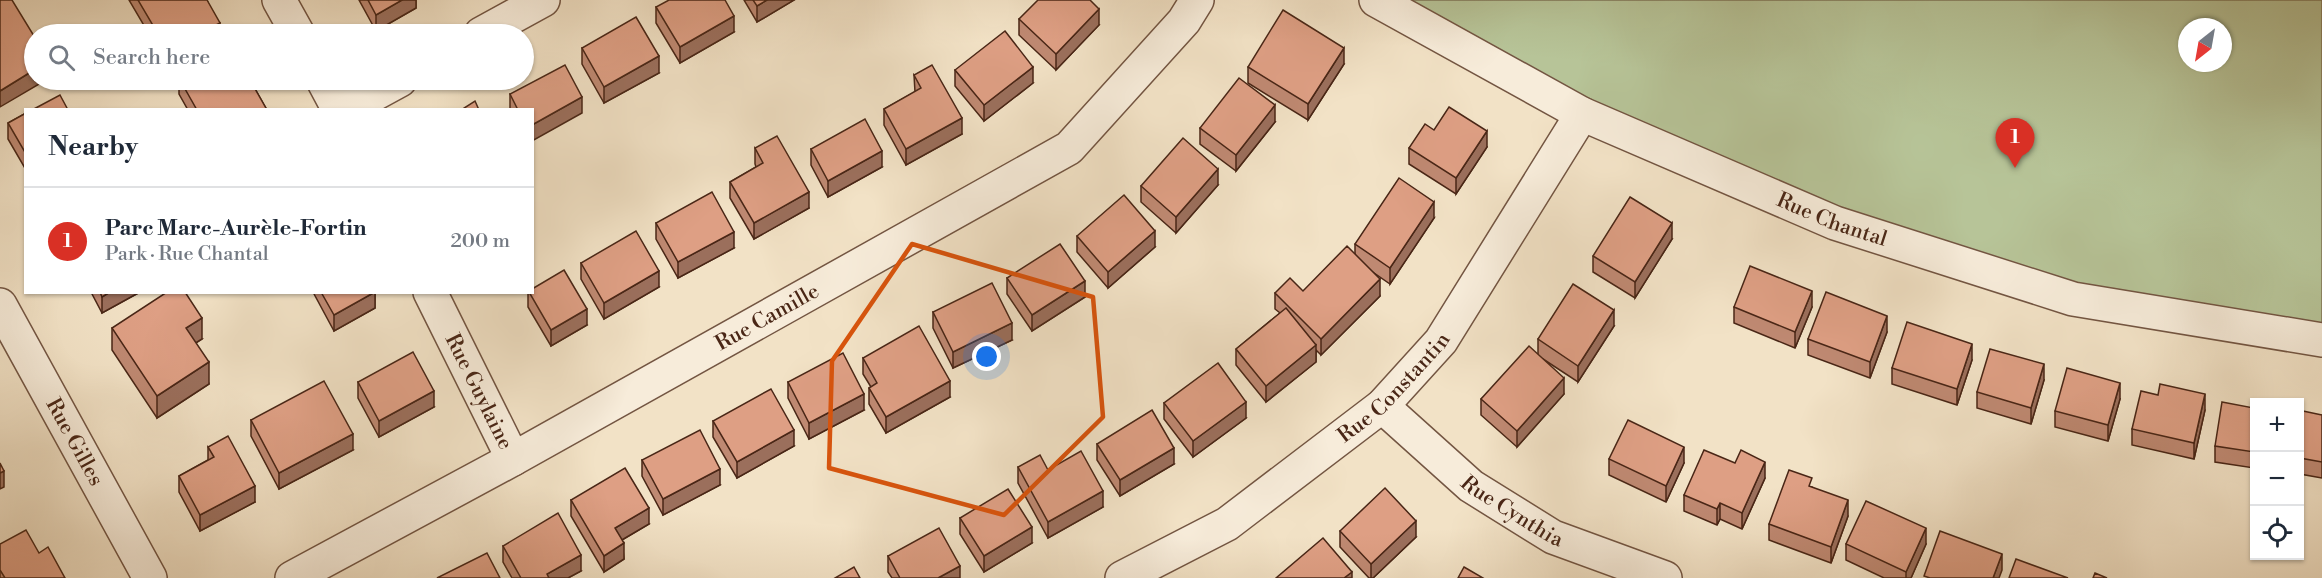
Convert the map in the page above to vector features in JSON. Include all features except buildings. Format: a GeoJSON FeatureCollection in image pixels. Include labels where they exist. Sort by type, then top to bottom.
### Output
{"type":"FeatureCollection","features":[{"type":"Feature","properties":{"kind":"street"},"geometry":{"type":"LineString","coordinates":[[279,0],[292,24]]}},
{"type":"Feature","properties":{"kind":"street"},"geometry":{"type":"LineString","coordinates":[[499,24],[543,0]]}},
{"type":"Feature","properties":{"kind":"street","name":"Rue Camille"},"geometry":{"type":"LineString","coordinates":[[292,578],[513,459],[1069,148],[1184,21],[1197,0]]}},
{"type":"Feature","properties":{"kind":"street","name":"Rue Chantal"},"geometry":{"type":"LineString","coordinates":[[1376,0],[1582,114],[1835,223],[2073,299],[2322,340]]}},
{"type":"Feature","properties":{"kind":"street"},"geometry":{"type":"LineString","coordinates":[[328,90],[338,108]]}},
{"type":"Feature","properties":{"kind":"street"},"geometry":{"type":"LineString","coordinates":[[349,108],[382,90]]}},
{"type":"Feature","properties":{"kind":"street","name":"Rue Constantin"},"geometry":{"type":"LineString","coordinates":[[1122,578],[1227,524],[1382,406],[1441,341],[1582,114]]}},
{"type":"Feature","properties":{"kind":"street","name":"Rue Guylaine"},"geometry":{"type":"LineString","coordinates":[[431,294],[513,459]]}},
{"type":"Feature","properties":{"kind":"street","name":"Rue Gilles"},"geometry":{"type":"LineString","coordinates":[[0,305],[150,578]]}},
{"type":"Feature","properties":{"kind":"street","name":"Rue Cynthia"},"geometry":{"type":"LineString","coordinates":[[1382,406],[1471,486],[1544,531],[1665,578]]}},
{"type":"Feature","properties":{"kind":"highlighted area"},"geometry":{"type":"Polygon","coordinates":[[[912,244],[1093,297],[1103,417],[1004,515],[829,468],[832,361],[912,244]]]}},
{"type":"Feature","properties":{"kind":"green space"},"geometry":{"type":"Polygon","coordinates":[[[1376,0],[2322,0],[2322,340],[2073,299],[1835,223],[1376,0]]]}},
{"type":"Feature","properties":{"kind":"place","name":"Parc Marc-Aurèle-Fortin"},"geometry":{"type":"Point","coordinates":[2015,168]}}]}
